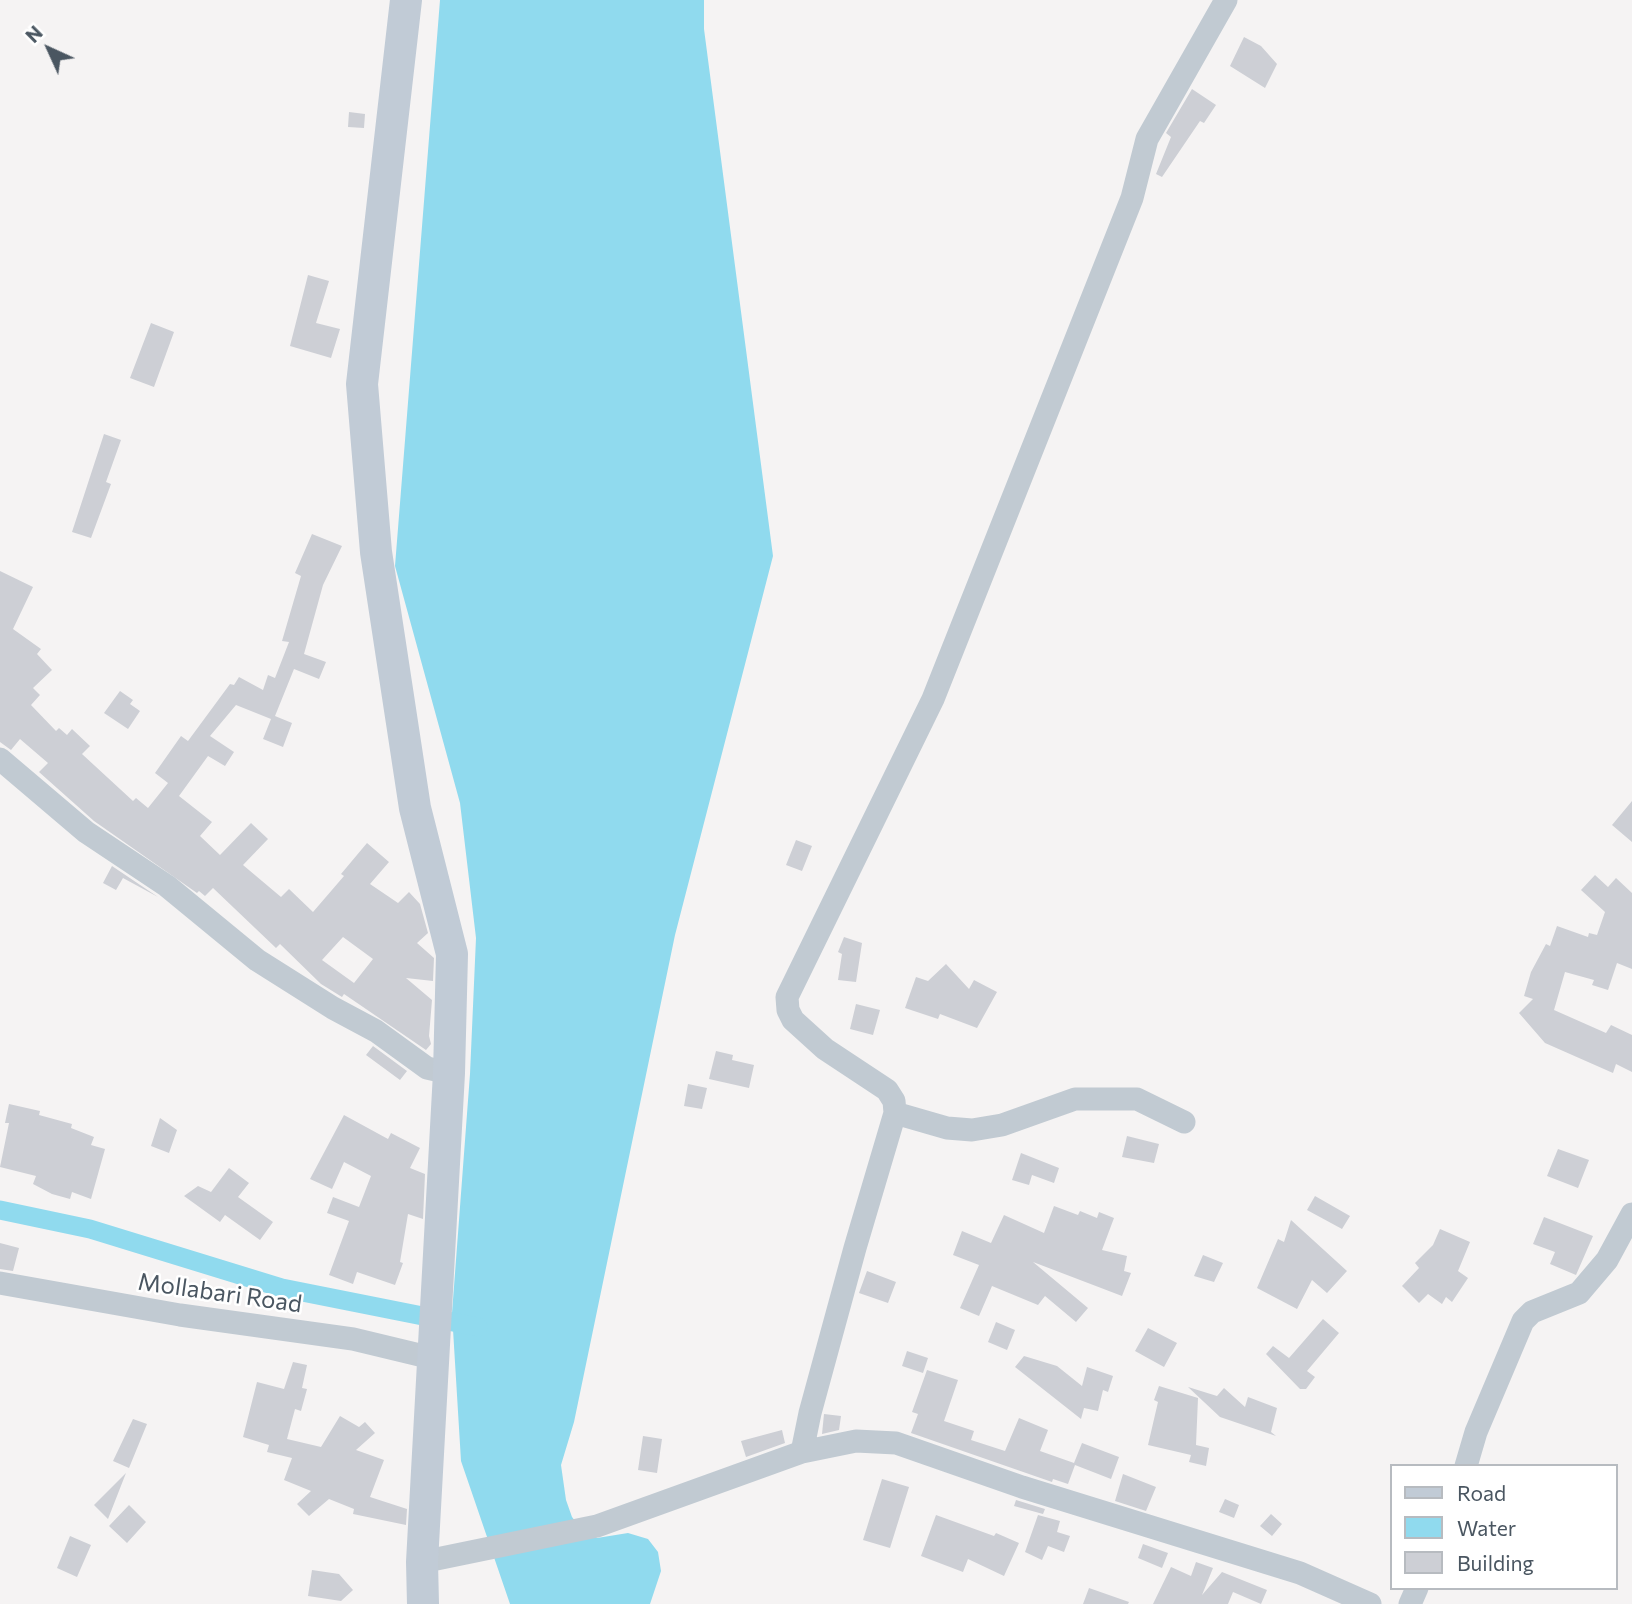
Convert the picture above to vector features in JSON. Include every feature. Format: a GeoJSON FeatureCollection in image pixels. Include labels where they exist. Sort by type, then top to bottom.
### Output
{"type":"FeatureCollection","features":[{"type":"Feature","properties":{"kind":"street"},"geometry":{"type":"LineString","coordinates":[[406,0],[362,384],[376,552],[415,808],[452,954],[449,1073],[422,1562],[423,1604]]}},
{"type":"Feature","properties":{"kind":"street"},"geometry":{"type":"LineString","coordinates":[[802,1452],[810,1413],[895,1113],[894,1101],[887,1090],[825,1049],[793,1020],[788,1010],[787,997],[933,699],[1132,198],[1147,139],[1226,0]]}},
{"type":"Feature","properties":{"kind":"street"},"geometry":{"type":"LineString","coordinates":[[0,759],[86,832],[167,886],[257,960],[333,1009],[376,1031],[427,1068],[449,1073]]}},
{"type":"Feature","properties":{"kind":"street"},"geometry":{"type":"LineString","coordinates":[[895,1113],[947,1128],[972,1130],[1002,1125],[1075,1099],[1137,1100],[1184,1122]]}},
{"type":"Feature","properties":{"kind":"street"},"geometry":{"type":"LineString","coordinates":[[1467,1464],[1476,1432],[1523,1321],[1532,1312],[1579,1293],[1607,1260],[1632,1214]]}},
{"type":"Feature","properties":{"kind":"street","name":"Mollabari Road"},"geometry":{"type":"LineString","coordinates":[[0,1283],[160,1312],[353,1339],[434,1333]]}},
{"type":"Feature","properties":{"kind":"street"},"geometry":{"type":"LineString","coordinates":[[422,1562],[484,1547],[597,1526],[802,1452],[856,1441],[896,1443],[1022,1487],[1300,1573],[1370,1604]]}},
{"type":"Feature","properties":{"kind":"water"},"geometry":{"type":"Polygon","coordinates":[[[440,0],[704,0],[704,29],[773,556],[675,935],[574,1422],[561,1465],[566,1500],[572,1517],[582,1530],[597,1538],[628,1533],[648,1539],[658,1552],[661,1571],[650,1604],[510,1604],[461,1461],[452,1313],[470,1074],[476,938],[460,803],[395,566],[440,0]]]}},
{"type":"Feature","properties":{"kind":"building"},"geometry":{"type":"Polygon","coordinates":[[[1244,37],[1261,46],[1277,64],[1265,88],[1230,66],[1244,37]]]}},
{"type":"Feature","properties":{"kind":"building"},"geometry":{"type":"Polygon","coordinates":[[[1192,89],[1216,105],[1204,123],[1200,121],[1162,177],[1156,174],[1171,137],[1166,133],[1192,89]]]}},
{"type":"Feature","properties":{"kind":"building"},"geometry":{"type":"Polygon","coordinates":[[[349,112],[365,114],[364,128],[348,127],[349,112]]]}},
{"type":"Feature","properties":{"kind":"building"},"geometry":{"type":"Polygon","coordinates":[[[308,275],[329,281],[316,323],[340,329],[331,358],[290,346],[308,275]]]}},
{"type":"Feature","properties":{"kind":"building"},"geometry":{"type":"Polygon","coordinates":[[[151,323],[174,332],[154,387],[130,378],[151,323]]]}},
{"type":"Feature","properties":{"kind":"building"},"geometry":{"type":"Polygon","coordinates":[[[104,434],[121,440],[106,482],[111,484],[91,538],[72,532],[104,434]]]}},
{"type":"Feature","properties":{"kind":"building"},"geometry":{"type":"Polygon","coordinates":[[[312,534],[342,546],[323,585],[304,654],[326,662],[319,679],[294,669],[275,716],[292,723],[283,747],[263,739],[271,719],[236,705],[210,736],[234,752],[225,766],[208,756],[179,796],[212,822],[200,836],[220,855],[251,823],[268,839],[243,865],[281,897],[289,889],[313,912],[344,876],[341,874],[367,843],[389,862],[370,884],[398,903],[409,892],[420,904],[428,933],[417,943],[434,958],[433,981],[406,978],[432,1000],[429,1036],[431,1044],[426,1050],[344,994],[342,997],[321,984],[280,944],[276,948],[213,888],[205,896],[199,891],[197,893],[94,821],[39,772],[48,763],[20,739],[11,750],[0,742],[0,571],[33,587],[13,629],[41,649],[37,654],[52,670],[33,688],[40,695],[31,705],[56,731],[59,728],[67,735],[72,729],[90,746],[82,754],[133,801],[136,798],[148,808],[168,783],[155,773],[181,736],[188,741],[230,684],[234,685],[239,677],[263,690],[268,675],[275,678],[289,642],[282,641],[301,576],[295,573],[312,534]],[[343,937],[322,960],[354,983],[373,959],[343,937]]]}},
{"type":"Feature","properties":{"kind":"building"},"geometry":{"type":"Polygon","coordinates":[[[120,691],[133,700],[130,704],[140,711],[128,729],[104,713],[120,691]]]}},
{"type":"Feature","properties":{"kind":"building"},"geometry":{"type":"Polygon","coordinates":[[[1632,801],[1632,842],[1612,825],[1632,801]]]}},
{"type":"Feature","properties":{"kind":"building"},"geometry":{"type":"Polygon","coordinates":[[[796,840],[812,846],[802,871],[786,865],[796,840]]]}},
{"type":"Feature","properties":{"kind":"building"},"geometry":{"type":"Polygon","coordinates":[[[112,866],[158,897],[123,878],[116,890],[103,883],[112,866]]]}},
{"type":"Feature","properties":{"kind":"building"},"geometry":{"type":"Polygon","coordinates":[[[1595,875],[1608,887],[1616,878],[1632,893],[1632,969],[1617,963],[1608,990],[1592,985],[1594,980],[1565,972],[1554,1010],[1606,1033],[1611,1025],[1632,1035],[1632,1072],[1616,1064],[1613,1073],[1545,1043],[1519,1013],[1533,999],[1524,996],[1531,972],[1546,944],[1550,946],[1557,926],[1588,937],[1589,933],[1597,935],[1605,912],[1581,890],[1595,875]]]}},
{"type":"Feature","properties":{"kind":"building"},"geometry":{"type":"Polygon","coordinates":[[[844,937],[862,943],[856,982],[838,980],[842,954],[838,952],[844,937]]]}},
{"type":"Feature","properties":{"kind":"building"},"geometry":{"type":"Polygon","coordinates":[[[946,964],[969,989],[974,980],[997,992],[977,1028],[940,1014],[938,1019],[905,1008],[916,977],[928,981],[946,964]]]}},
{"type":"Feature","properties":{"kind":"building"},"geometry":{"type":"Polygon","coordinates":[[[856,1004],[880,1010],[873,1035],[850,1029],[856,1004]]]}},
{"type":"Feature","properties":{"kind":"building"},"geometry":{"type":"Polygon","coordinates":[[[373,1046],[407,1071],[400,1080],[366,1055],[373,1046]]]}},
{"type":"Feature","properties":{"kind":"building"},"geometry":{"type":"Polygon","coordinates":[[[716,1051],[733,1055],[732,1060],[754,1065],[749,1088],[709,1079],[716,1051]]]}},
{"type":"Feature","properties":{"kind":"building"},"geometry":{"type":"Polygon","coordinates":[[[688,1084],[707,1088],[702,1109],[684,1106],[688,1084]]]}},
{"type":"Feature","properties":{"kind":"building"},"geometry":{"type":"Polygon","coordinates":[[[9,1104],[40,1111],[39,1115],[72,1124],[71,1128],[94,1137],[91,1145],[105,1149],[91,1199],[72,1192],[70,1199],[52,1194],[33,1184],[36,1176],[0,1167],[9,1123],[5,1123],[9,1104]]]}},
{"type":"Feature","properties":{"kind":"building"},"geometry":{"type":"Polygon","coordinates":[[[344,1115],[388,1139],[391,1133],[420,1148],[410,1168],[425,1174],[423,1219],[408,1214],[400,1262],[403,1263],[395,1285],[357,1272],[353,1284],[329,1275],[349,1221],[327,1213],[333,1197],[359,1207],[371,1176],[344,1162],[332,1189],[310,1179],[344,1115]]]}},
{"type":"Feature","properties":{"kind":"building"},"geometry":{"type":"Polygon","coordinates":[[[160,1118],[177,1130],[169,1153],[151,1146],[160,1118]]]}},
{"type":"Feature","properties":{"kind":"building"},"geometry":{"type":"Polygon","coordinates":[[[1127,1136],[1159,1144],[1154,1163],[1122,1157],[1127,1136]]]}},
{"type":"Feature","properties":{"kind":"building"},"geometry":{"type":"Polygon","coordinates":[[[1558,1149],[1589,1160],[1578,1188],[1547,1176],[1558,1149]]]}},
{"type":"Feature","properties":{"kind":"building"},"geometry":{"type":"Polygon","coordinates":[[[1021,1153],[1059,1168],[1054,1183],[1032,1175],[1029,1185],[1012,1180],[1021,1153]]]}},
{"type":"Feature","properties":{"kind":"building"},"geometry":{"type":"Polygon","coordinates":[[[229,1168],[249,1183],[238,1197],[273,1222],[260,1240],[225,1215],[220,1222],[184,1196],[198,1186],[211,1192],[229,1168]]]}},
{"type":"Feature","properties":{"kind":"building"},"geometry":{"type":"Polygon","coordinates":[[[1315,1196],[1350,1216],[1342,1229],[1307,1210],[1315,1196]]]}},
{"type":"Feature","properties":{"kind":"building"},"geometry":{"type":"Polygon","coordinates":[[[1054,1206],[1078,1215],[1080,1211],[1097,1218],[1099,1212],[1114,1218],[1102,1250],[1127,1256],[1124,1271],[1131,1273],[1122,1296],[1033,1262],[1088,1308],[1076,1322],[1045,1296],[1038,1305],[992,1286],[979,1316],[960,1308],[979,1265],[953,1255],[962,1231],[991,1243],[1004,1215],[1044,1233],[1054,1206]]]}},
{"type":"Feature","properties":{"kind":"building"},"geometry":{"type":"Polygon","coordinates":[[[1544,1217],[1593,1236],[1576,1275],[1550,1264],[1555,1252],[1533,1244],[1544,1217]]]}},
{"type":"Feature","properties":{"kind":"building"},"geometry":{"type":"Polygon","coordinates":[[[1291,1220],[1347,1271],[1327,1293],[1312,1280],[1297,1309],[1257,1288],[1278,1239],[1284,1242],[1291,1220]]]}},
{"type":"Feature","properties":{"kind":"building"},"geometry":{"type":"Polygon","coordinates":[[[1440,1229],[1470,1242],[1458,1271],[1468,1278],[1452,1302],[1446,1297],[1442,1304],[1428,1294],[1419,1303],[1402,1286],[1419,1268],[1415,1263],[1433,1245],[1440,1229]]]}},
{"type":"Feature","properties":{"kind":"building"},"geometry":{"type":"Polygon","coordinates":[[[0,1243],[19,1248],[13,1271],[0,1269],[0,1243]]]}},
{"type":"Feature","properties":{"kind":"building"},"geometry":{"type":"Polygon","coordinates":[[[1203,1255],[1223,1263],[1214,1282],[1194,1276],[1203,1255]]]}},
{"type":"Feature","properties":{"kind":"building"},"geometry":{"type":"Polygon","coordinates":[[[867,1271],[896,1282],[888,1303],[859,1293],[867,1271]]]}},
{"type":"Feature","properties":{"kind":"building"},"geometry":{"type":"Polygon","coordinates":[[[1323,1319],[1339,1333],[1307,1371],[1315,1377],[1306,1389],[1300,1389],[1266,1354],[1273,1346],[1289,1358],[1323,1319]]]}},
{"type":"Feature","properties":{"kind":"building"},"geometry":{"type":"Polygon","coordinates":[[[996,1322],[1015,1330],[1007,1350],[988,1342],[996,1322]]]}},
{"type":"Feature","properties":{"kind":"building"},"geometry":{"type":"Polygon","coordinates":[[[1148,1328],[1177,1343],[1164,1367],[1135,1351],[1148,1328]]]}},
{"type":"Feature","properties":{"kind":"building"},"geometry":{"type":"Polygon","coordinates":[[[907,1351],[928,1358],[923,1373],[902,1366],[907,1351]]]}},
{"type":"Feature","properties":{"kind":"building"},"geometry":{"type":"Polygon","coordinates":[[[1024,1356],[1057,1366],[1082,1386],[1087,1367],[1113,1376],[1108,1392],[1103,1390],[1098,1411],[1084,1408],[1081,1419],[1015,1367],[1024,1356]]]}},
{"type":"Feature","properties":{"kind":"building"},"geometry":{"type":"Polygon","coordinates":[[[293,1362],[307,1365],[302,1388],[307,1389],[301,1411],[295,1409],[287,1439],[321,1447],[340,1416],[359,1427],[365,1422],[375,1433],[356,1450],[384,1460],[370,1497],[407,1509],[406,1525],[353,1514],[354,1509],[329,1499],[309,1516],[297,1504],[311,1491],[284,1480],[292,1458],[267,1452],[269,1445],[243,1437],[257,1382],[284,1389],[293,1362]]]}},
{"type":"Feature","properties":{"kind":"building"},"geometry":{"type":"Polygon","coordinates":[[[927,1370],[958,1380],[944,1421],[974,1431],[971,1440],[1005,1451],[1019,1418],[1048,1430],[1040,1451],[1074,1463],[1082,1443],[1119,1457],[1111,1479],[1075,1465],[1068,1484],[1053,1479],[1052,1482],[911,1433],[918,1414],[912,1412],[927,1370]]]}},
{"type":"Feature","properties":{"kind":"building"},"geometry":{"type":"Polygon","coordinates":[[[1159,1386],[1198,1398],[1196,1445],[1209,1448],[1206,1466],[1189,1462],[1191,1455],[1148,1445],[1158,1402],[1154,1400],[1159,1386]]]}},
{"type":"Feature","properties":{"kind":"building"},"geometry":{"type":"Polygon","coordinates":[[[1188,1387],[1217,1396],[1224,1388],[1245,1407],[1248,1397],[1277,1408],[1271,1432],[1276,1436],[1220,1417],[1188,1387]]]}},
{"type":"Feature","properties":{"kind":"building"},"geometry":{"type":"Polygon","coordinates":[[[824,1414],[841,1416],[839,1430],[822,1434],[824,1414]]]}},
{"type":"Feature","properties":{"kind":"building"},"geometry":{"type":"Polygon","coordinates":[[[133,1419],[147,1424],[129,1468],[113,1461],[133,1419]]]}},
{"type":"Feature","properties":{"kind":"building"},"geometry":{"type":"Polygon","coordinates":[[[782,1430],[785,1443],[746,1457],[741,1441],[782,1430]]]}},
{"type":"Feature","properties":{"kind":"building"},"geometry":{"type":"Polygon","coordinates":[[[643,1436],[662,1439],[657,1473],[638,1470],[643,1436]]]}},
{"type":"Feature","properties":{"kind":"building"},"geometry":{"type":"Polygon","coordinates":[[[126,1473],[108,1519],[94,1505],[126,1473]]]}},
{"type":"Feature","properties":{"kind":"building"},"geometry":{"type":"Polygon","coordinates":[[[1123,1474],[1156,1487],[1146,1511],[1115,1501],[1123,1474]]]}},
{"type":"Feature","properties":{"kind":"building"},"geometry":{"type":"Polygon","coordinates":[[[882,1479],[909,1487],[890,1548],[863,1540],[882,1479]]]}},
{"type":"Feature","properties":{"kind":"building"},"geometry":{"type":"Polygon","coordinates":[[[1225,1499],[1239,1505],[1234,1518],[1219,1512],[1225,1499]]]}},
{"type":"Feature","properties":{"kind":"building"},"geometry":{"type":"Polygon","coordinates":[[[1016,1500],[1045,1509],[1043,1514],[1014,1506],[1016,1500]]]}},
{"type":"Feature","properties":{"kind":"building"},"geometry":{"type":"Polygon","coordinates":[[[129,1505],[146,1522],[127,1543],[109,1526],[129,1505]]]}},
{"type":"Feature","properties":{"kind":"building"},"geometry":{"type":"Polygon","coordinates":[[[1271,1514],[1282,1524],[1272,1536],[1260,1526],[1271,1514]]]}},
{"type":"Feature","properties":{"kind":"building"},"geometry":{"type":"Polygon","coordinates":[[[936,1515],[994,1536],[996,1533],[1019,1543],[1004,1576],[968,1559],[963,1572],[921,1556],[936,1515]]]}},
{"type":"Feature","properties":{"kind":"building"},"geometry":{"type":"Polygon","coordinates":[[[1038,1515],[1060,1521],[1057,1532],[1070,1536],[1064,1552],[1048,1546],[1042,1560],[1025,1552],[1038,1515]]]}},
{"type":"Feature","properties":{"kind":"building"},"geometry":{"type":"Polygon","coordinates":[[[70,1536],[91,1545],[77,1577],[57,1568],[70,1536]]]}},
{"type":"Feature","properties":{"kind":"building"},"geometry":{"type":"Polygon","coordinates":[[[1143,1544],[1168,1553],[1162,1568],[1138,1558],[1143,1544]]]}},
{"type":"Feature","properties":{"kind":"building"},"geometry":{"type":"Polygon","coordinates":[[[1196,1562],[1213,1568],[1202,1595],[1222,1572],[1267,1590],[1261,1604],[1233,1592],[1228,1604],[1153,1604],[1171,1567],[1191,1576],[1196,1562]]]}},
{"type":"Feature","properties":{"kind":"building"},"geometry":{"type":"Polygon","coordinates":[[[312,1570],[339,1574],[353,1590],[341,1601],[308,1596],[312,1570]]]}},
{"type":"Feature","properties":{"kind":"building"},"geometry":{"type":"Polygon","coordinates":[[[1089,1588],[1129,1602],[1083,1604],[1089,1588]]]}},
{"type":"Feature","properties":{"kind":"waterway"},"geometry":{"type":"LineString","coordinates":[[0,1210],[90,1229],[282,1288],[478,1327]]}}]}
